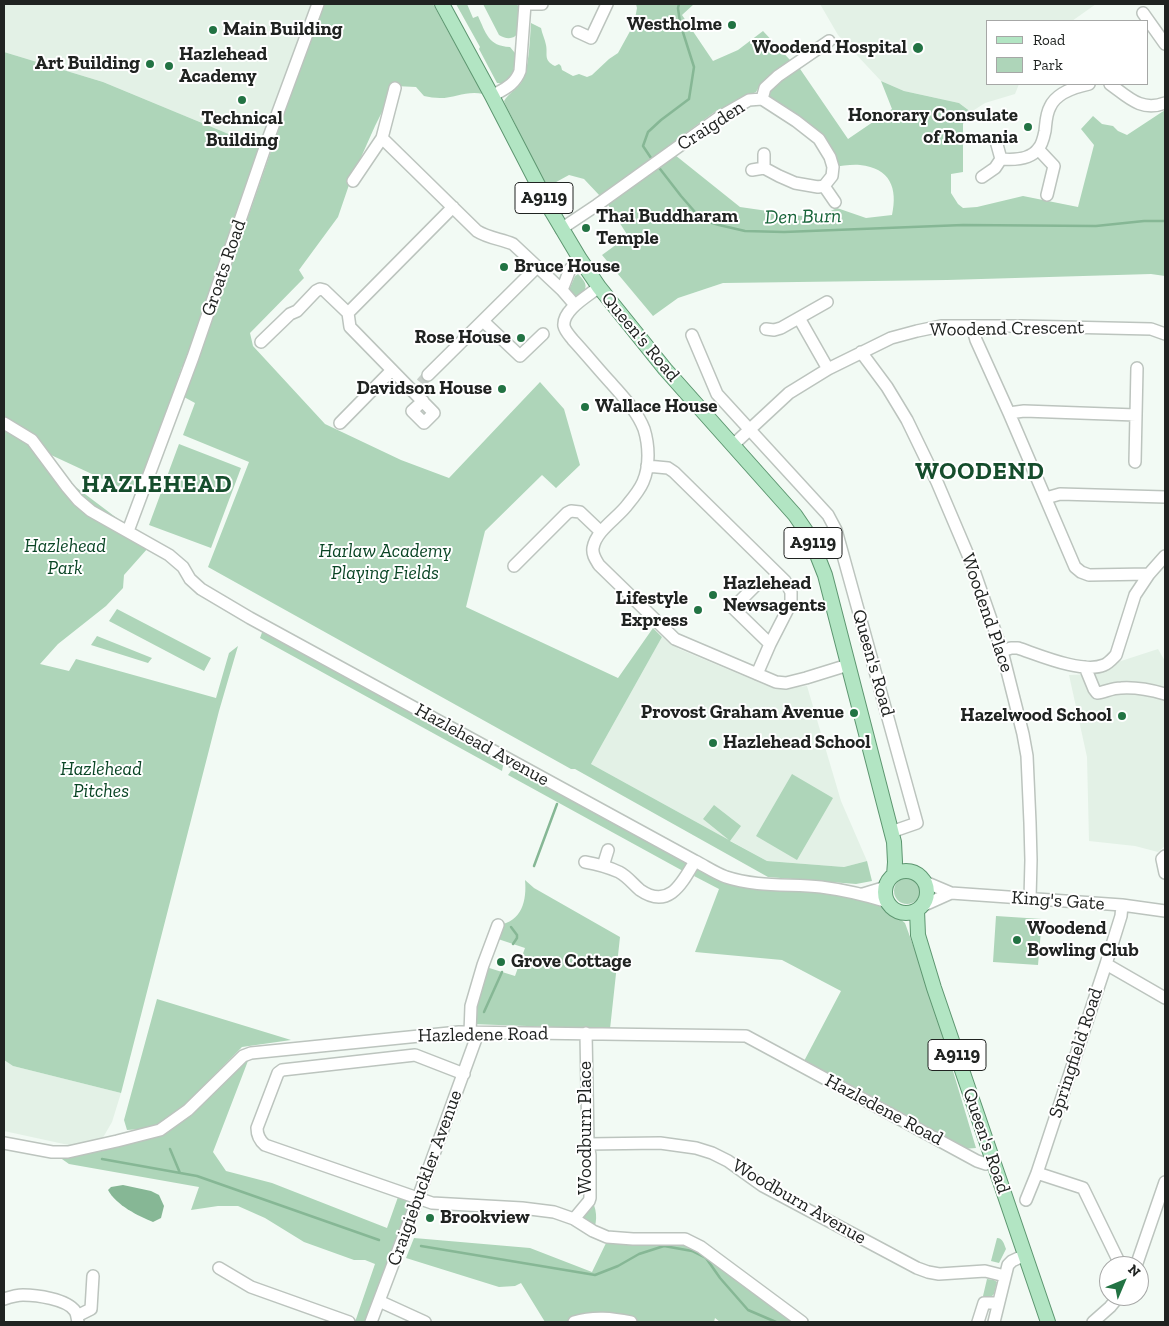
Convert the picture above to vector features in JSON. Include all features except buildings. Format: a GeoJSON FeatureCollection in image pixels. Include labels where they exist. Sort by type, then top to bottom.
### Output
{"type":"FeatureCollection","features":[{"type":"Feature","properties":{"kind":"main road","name":"Queen's Road"},"geometry":{"type":"LineString","coordinates":[[442,4],[561,229],[599,287],[665,369],[796,515],[810,537],[825,575],[894,835],[912,871]]}},
{"type":"Feature","properties":{"kind":"main road","name":"Queen's Road"},"geometry":{"type":"LineString","coordinates":[[890,881],[895,862],[894,835]]}},
{"type":"Feature","properties":{"kind":"main road"},"geometry":{"type":"LineString","coordinates":[[890,881],[905,871],[912,871]]}},
{"type":"Feature","properties":{"kind":"main road","name":"A9119"},"geometry":{"type":"LineString","coordinates":[[912,871],[925,882],[927,888],[925,901],[919,908],[918,934]]}},
{"type":"Feature","properties":{"kind":"main road","name":"A9119"},"geometry":{"type":"LineString","coordinates":[[890,881],[886,897],[888,902],[895,910],[900,912],[918,934]]}},
{"type":"Feature","properties":{"kind":"main road"},"geometry":{"type":"LineString","coordinates":[[900,912],[912,912],[919,908]]}},
{"type":"Feature","properties":{"kind":"main road","name":"Queen's Road"},"geometry":{"type":"LineString","coordinates":[[918,934],[934,988],[1048,1322]]}},
{"type":"Feature","properties":{"kind":"street","name":"Groats Road"},"geometry":{"type":"LineString","coordinates":[[128,531],[194,357],[318,4]]}},
{"type":"Feature","properties":{"kind":"street"},"geometry":{"type":"LineString","coordinates":[[492,96],[512,85],[518,78],[525,4],[542,4]]}},
{"type":"Feature","properties":{"kind":"street"},"geometry":{"type":"LineString","coordinates":[[578,32],[591,38],[610,5]]}},
{"type":"Feature","properties":{"kind":"street"},"geometry":{"type":"LineString","coordinates":[[1143,13],[1148,20]]}},
{"type":"Feature","properties":{"kind":"street"},"geometry":{"type":"LineString","coordinates":[[1149,21],[1165,44]]}},
{"type":"Feature","properties":{"kind":"street"},"geometry":{"type":"LineString","coordinates":[[762,99],[765,88],[778,76],[829,41]]}},
{"type":"Feature","properties":{"kind":"street"},"geometry":{"type":"LineString","coordinates":[[1001,159],[1016,160],[1038,149],[1044,134],[1050,107],[1055,100],[1066,92],[1086,85]]}},
{"type":"Feature","properties":{"kind":"street"},"geometry":{"type":"LineString","coordinates":[[1112,85],[1143,106],[1165,103]]}},
{"type":"Feature","properties":{"kind":"street"},"geometry":{"type":"LineString","coordinates":[[352,181],[382,138],[395,88]]}},
{"type":"Feature","properties":{"kind":"street","name":"Craigden"},"geometry":{"type":"LineString","coordinates":[[561,229],[721,116],[749,100],[762,99],[789,116],[819,139],[830,157],[833,167],[832,176],[824,186]]}},
{"type":"Feature","properties":{"kind":"street"},"geometry":{"type":"LineString","coordinates":[[382,138],[477,231],[483,235],[513,244],[576,305]]}},
{"type":"Feature","properties":{"kind":"street"},"geometry":{"type":"LineString","coordinates":[[996,142],[1001,159]]}},
{"type":"Feature","properties":{"kind":"street"},"geometry":{"type":"LineString","coordinates":[[1038,149],[1054,166],[1047,195]]}},
{"type":"Feature","properties":{"kind":"street"},"geometry":{"type":"LineString","coordinates":[[764,154],[764,168]]}},
{"type":"Feature","properties":{"kind":"street"},"geometry":{"type":"LineString","coordinates":[[982,177],[995,168],[1001,159]]}},
{"type":"Feature","properties":{"kind":"street"},"geometry":{"type":"LineString","coordinates":[[752,170],[764,168],[795,182],[818,187],[824,186],[834,202]]}},
{"type":"Feature","properties":{"kind":"street"},"geometry":{"type":"LineString","coordinates":[[348,313],[453,207]]}},
{"type":"Feature","properties":{"kind":"street"},"geometry":{"type":"LineString","coordinates":[[562,290],[570,269],[580,259]]}},
{"type":"Feature","properties":{"kind":"street"},"geometry":{"type":"LineString","coordinates":[[421,383],[537,267]]}},
{"type":"Feature","properties":{"kind":"street"},"geometry":{"type":"LineString","coordinates":[[599,287],[570,310],[565,321],[566,330],[637,416],[647,440],[647,466],[643,482],[629,504],[601,532],[595,541],[594,558],[675,639],[776,682],[786,683],[848,664]]}},
{"type":"Feature","properties":{"kind":"street"},"geometry":{"type":"LineString","coordinates":[[261,342],[290,314],[297,311],[316,290],[324,290],[348,313],[350,327],[392,370],[421,383]]}},
{"type":"Feature","properties":{"kind":"street"},"geometry":{"type":"LineString","coordinates":[[766,329],[774,330],[781,328],[827,302]]}},
{"type":"Feature","properties":{"kind":"street"},"geometry":{"type":"LineString","coordinates":[[799,318],[828,369]]}},
{"type":"Feature","properties":{"kind":"street"},"geometry":{"type":"LineString","coordinates":[[483,321],[520,356],[543,334]]}},
{"type":"Feature","properties":{"kind":"street","name":"Woodend Crescent"},"geometry":{"type":"LineString","coordinates":[[733,445],[789,393],[828,369],[861,352],[891,338],[917,331],[941,326],[972,326],[1151,329],[1165,334]]}},
{"type":"Feature","properties":{"kind":"street"},"geometry":{"type":"LineString","coordinates":[[972,326],[976,340],[1075,567],[1089,575],[1149,574]]}},
{"type":"Feature","properties":{"kind":"street","name":"Queen's Road"},"geometry":{"type":"LineString","coordinates":[[707,340],[694,340],[717,394],[828,515],[836,530],[917,822],[894,835]]}},
{"type":"Feature","properties":{"kind":"street","name":"Woodend Place"},"geometry":{"type":"LineString","coordinates":[[861,352],[887,387],[907,420],[937,482],[971,562],[1002,651],[1023,734],[1026,756],[1031,832],[1030,899]]}},
{"type":"Feature","properties":{"kind":"street"},"geometry":{"type":"LineString","coordinates":[[340,423],[392,370]]}},
{"type":"Feature","properties":{"kind":"street"},"geometry":{"type":"LineString","coordinates":[[1132,457],[1136,415],[1134,373]]}},
{"type":"Feature","properties":{"kind":"street"},"geometry":{"type":"LineString","coordinates":[[421,383],[423,401]]}},
{"type":"Feature","properties":{"kind":"street"},"geometry":{"type":"LineString","coordinates":[[1009,413],[1024,411],[1136,415]]}},
{"type":"Feature","properties":{"kind":"street","name":"Hazlehead Avenue"},"geometry":{"type":"LineString","coordinates":[[4,423],[32,440],[67,487],[91,511],[168,555],[183,567],[190,579],[201,589],[695,861],[724,876],[744,881],[821,887],[862,894],[888,902]]}},
{"type":"Feature","properties":{"kind":"street"},"geometry":{"type":"LineString","coordinates":[[647,466],[668,468],[674,472],[785,581],[791,592],[791,603],[757,674]]}},
{"type":"Feature","properties":{"kind":"street"},"geometry":{"type":"LineString","coordinates":[[1046,498],[1060,494],[1165,497]]}},
{"type":"Feature","properties":{"kind":"street"},"geometry":{"type":"LineString","coordinates":[[514,566],[571,511],[580,512],[601,532]]}},
{"type":"Feature","properties":{"kind":"street"},"geometry":{"type":"LineString","coordinates":[[1002,651],[1018,648],[1065,664],[1094,668],[1103,666],[1116,655],[1135,595],[1149,574],[1165,556]]}},
{"type":"Feature","properties":{"kind":"street"},"geometry":{"type":"LineString","coordinates":[[756,585],[733,608],[770,644]]}},
{"type":"Feature","properties":{"kind":"street"},"geometry":{"type":"LineString","coordinates":[[1085,667],[1097,693],[1122,688],[1165,694]]}},
{"type":"Feature","properties":{"kind":"street"},"geometry":{"type":"LineString","coordinates":[[603,866],[608,850]]}},
{"type":"Feature","properties":{"kind":"street"},"geometry":{"type":"LineString","coordinates":[[1164,857],[1165,872]]}},
{"type":"Feature","properties":{"kind":"street"},"geometry":{"type":"LineString","coordinates":[[585,862],[603,866],[620,873],[639,889],[657,897],[667,896],[680,887],[695,861]]}},
{"type":"Feature","properties":{"kind":"street","name":"Hazlehead Avenue"},"geometry":{"type":"LineString","coordinates":[[862,894],[890,881]]}},
{"type":"Feature","properties":{"kind":"street","name":"King's Gate"},"geometry":{"type":"LineString","coordinates":[[925,882],[951,893],[1122,905],[1165,911]]}},
{"type":"Feature","properties":{"kind":"street","name":"King's Gate"},"geometry":{"type":"LineString","coordinates":[[919,908],[951,893]]}},
{"type":"Feature","properties":{"kind":"street","name":"Springfield Road"},"geometry":{"type":"LineString","coordinates":[[1026,1200],[1037,1173],[1106,964],[1121,916],[1122,905]]}},
{"type":"Feature","properties":{"kind":"street","name":"Craigiebuckler Avenue"},"geometry":{"type":"LineString","coordinates":[[371,1322],[464,1074],[474,1033],[471,1006],[483,965],[498,925]]}},
{"type":"Feature","properties":{"kind":"street"},"geometry":{"type":"LineString","coordinates":[[1106,964],[1165,998]]}},
{"type":"Feature","properties":{"kind":"street","name":"Hazledene Road"},"geometry":{"type":"LineString","coordinates":[[4,1143],[52,1152],[68,1152],[160,1130],[188,1110],[243,1056],[251,1053],[459,1032],[586,1033],[746,1036],[966,1154],[983,1152],[991,1156]]}},
{"type":"Feature","properties":{"kind":"street","name":"Woodburn Place"},"geometry":{"type":"LineString","coordinates":[[574,1219],[590,1198],[586,1033]]}},
{"type":"Feature","properties":{"kind":"street"},"geometry":{"type":"LineString","coordinates":[[464,1074],[415,1055],[282,1070],[278,1073],[257,1128],[259,1139],[265,1145],[432,1203],[522,1208],[554,1212],[574,1219],[607,1237],[685,1239],[701,1247],[802,1322]]}},
{"type":"Feature","properties":{"kind":"street","name":"Woodburn Avenue"},"geometry":{"type":"LineString","coordinates":[[588,1144],[660,1143],[696,1148],[712,1153],[728,1161],[763,1186],[928,1272],[940,1274],[986,1271],[1005,1276]]}},
{"type":"Feature","properties":{"kind":"street"},"geometry":{"type":"LineString","coordinates":[[1037,1173],[1083,1188],[1116,1256]]}},
{"type":"Feature","properties":{"kind":"street"},"geometry":{"type":"LineString","coordinates":[[1139,1256],[1165,1182]]}},
{"type":"Feature","properties":{"kind":"street"},"geometry":{"type":"LineString","coordinates":[[994,1322],[1008,1266],[1012,1261],[1025,1255]]}},
{"type":"Feature","properties":{"kind":"street"},"geometry":{"type":"LineString","coordinates":[[219,1268],[251,1287],[349,1322]]}},
{"type":"Feature","properties":{"kind":"street"},"geometry":{"type":"LineString","coordinates":[[4,1299],[23,1295],[60,1301],[70,1306],[76,1316],[91,1309],[93,1276]]}},
{"type":"Feature","properties":{"kind":"street"},"geometry":{"type":"LineString","coordinates":[[379,1301],[425,1322]]}},
{"type":"Feature","properties":{"kind":"street"},"geometry":{"type":"LineString","coordinates":[[978,1322],[984,1303],[998,1303]]}},
{"type":"Feature","properties":{"kind":"street"},"geometry":{"type":"LineString","coordinates":[[1093,1322],[1112,1306]]}},
{"type":"Feature","properties":{"kind":"street"},"geometry":{"type":"LineString","coordinates":[[574,1322],[588,1318],[602,1318],[631,1322]]}},
{"type":"Feature","properties":{"kind":"shaded area","name":"Hazlehead Academy"},"geometry":{"type":"Polygon","coordinates":[[[4,4],[312,4],[260,147],[103,82],[4,52],[4,4]]]}},
{"type":"Feature","properties":{"kind":"shaded area","name":"Woodend Hospital"},"geometry":{"type":"Polygon","coordinates":[[[820,4],[1096,4],[1073,20],[986,20],[986,85],[1019,85],[1015,94],[985,103],[971,112],[959,103],[904,91],[881,81],[838,35],[820,4]]]}},
{"type":"Feature","properties":{"kind":"shaded area","name":"Hazlehead School"},"geometry":{"type":"Polygon","coordinates":[[[662,637],[679,649],[775,689],[807,686],[841,801],[867,861],[844,867],[767,861],[591,764],[662,637]]]}},
{"type":"Feature","properties":{"kind":"shaded area","name":"Hazelwood School"},"geometry":{"type":"Polygon","coordinates":[[[1158,649],[1165,661],[1165,846],[1158,852],[1135,846],[1089,841],[1087,757],[1069,675],[1096,674],[1118,662],[1158,649]]]}},
{"type":"Feature","properties":{"kind":"shaded area"},"geometry":{"type":"Polygon","coordinates":[[[4,1060],[13,1066],[121,1093],[112,1122],[101,1141],[73,1146],[4,1131],[4,1060]]]}},
{"type":"Feature","properties":{"kind":"shaded area"},"geometry":{"type":"Polygon","coordinates":[[[123,1185],[151,1191],[159,1195],[164,1206],[161,1218],[153,1222],[134,1213],[116,1200],[108,1190],[111,1187],[123,1185]]]}},
{"type":"Feature","properties":{"kind":"green space","name":"Harlaw Academy Playing Fields"},"geometry":{"type":"Polygon","coordinates":[[[322,4],[433,4],[483,94],[472,93],[436,98],[424,96],[416,87],[395,86],[350,182],[338,217],[299,270],[304,278],[250,333],[253,346],[325,424],[401,460],[449,478],[540,382],[564,409],[580,465],[556,488],[542,475],[485,531],[466,607],[618,678],[653,628],[662,637],[591,764],[729,840],[703,819],[714,805],[741,826],[730,841],[767,861],[844,867],[867,861],[872,881],[856,884],[768,877],[208,567],[249,462],[183,435],[195,403],[184,397],[322,4]]]}},
{"type":"Feature","properties":{"kind":"green space"},"geometry":{"type":"Polygon","coordinates":[[[456,4],[467,4],[473,18],[478,16],[492,41],[510,47],[515,53],[515,63],[510,78],[507,81],[497,83],[456,4]]]}},
{"type":"Feature","properties":{"kind":"green space"},"geometry":{"type":"Polygon","coordinates":[[[483,4],[517,4],[518,33],[514,37],[509,38],[499,35],[483,4]]]}},
{"type":"Feature","properties":{"kind":"green space"},"geometry":{"type":"Polygon","coordinates":[[[636,4],[694,4],[682,15],[713,61],[738,50],[763,31],[790,60],[760,85],[756,92],[716,111],[600,196],[584,179],[569,175],[547,187],[504,101],[524,78],[529,54],[531,23],[541,28],[549,62],[555,66],[559,64],[562,70],[573,76],[579,74],[587,77],[618,53],[634,24],[636,4]]]}},
{"type":"Feature","properties":{"kind":"green space"},"geometry":{"type":"Polygon","coordinates":[[[4,52],[103,82],[260,147],[185,368],[182,367],[137,495],[51,455],[69,482],[126,525],[148,548],[124,575],[123,588],[106,606],[58,644],[40,664],[69,671],[76,659],[216,698],[229,653],[238,646],[219,711],[121,1093],[13,1066],[4,1060],[4,52]]]}},
{"type":"Feature","properties":{"kind":"green space"},"geometry":{"type":"Polygon","coordinates":[[[796,63],[848,139],[892,109],[881,81],[904,91],[959,103],[971,112],[965,118],[963,124],[963,172],[951,174],[951,193],[963,208],[977,207],[1023,196],[1078,207],[1094,145],[1081,129],[1093,116],[1102,124],[1113,126],[1118,131],[1127,135],[1165,110],[1165,276],[1151,274],[947,280],[723,283],[678,298],[653,316],[602,255],[628,236],[607,203],[675,155],[740,207],[816,218],[837,208],[866,218],[892,215],[894,196],[885,175],[878,170],[860,165],[833,167],[819,139],[762,99],[796,63]]]}},
{"type":"Feature","properties":{"kind":"green space"},"geometry":{"type":"Polygon","coordinates":[[[578,274],[586,286],[576,296],[569,290],[575,276],[578,274]]]}},
{"type":"Feature","properties":{"kind":"green space"},"geometry":{"type":"Polygon","coordinates":[[[179,444],[241,468],[211,548],[149,525],[179,444]]]}},
{"type":"Feature","properties":{"kind":"green space"},"geometry":{"type":"Polygon","coordinates":[[[117,609],[211,658],[204,671],[109,621],[117,609]]]}},
{"type":"Feature","properties":{"kind":"green space"},"geometry":{"type":"Polygon","coordinates":[[[264,627],[502,761],[502,771],[260,638],[264,627]]]}},
{"type":"Feature","properties":{"kind":"green space"},"geometry":{"type":"Polygon","coordinates":[[[97,636],[152,658],[148,663],[91,645],[97,636]]]}},
{"type":"Feature","properties":{"kind":"green space"},"geometry":{"type":"Polygon","coordinates":[[[516,769],[688,860],[683,871],[508,775],[516,769]]]}},
{"type":"Feature","properties":{"kind":"green space"},"geometry":{"type":"Polygon","coordinates":[[[792,774],[833,798],[797,860],[756,836],[792,774]]]}},
{"type":"Feature","properties":{"kind":"green space"},"geometry":{"type":"Polygon","coordinates":[[[698,866],[728,882],[873,897],[905,923],[927,984],[976,1148],[963,1149],[803,1063],[841,991],[782,960],[695,952],[719,889],[694,876],[698,866]]]}},
{"type":"Feature","properties":{"kind":"green space"},"geometry":{"type":"Polygon","coordinates":[[[907,878],[916,882],[920,891],[916,900],[907,904],[898,900],[894,891],[898,882],[907,878]]]}},
{"type":"Feature","properties":{"kind":"green space"},"geometry":{"type":"Polygon","coordinates":[[[525,880],[534,888],[620,937],[610,1029],[471,1024],[486,967],[515,976],[525,948],[495,938],[498,925],[513,920],[518,915],[524,902],[525,880]]]}},
{"type":"Feature","properties":{"kind":"green space","name":"Woodend Bowling Club"},"geometry":{"type":"Polygon","coordinates":[[[996,916],[1042,919],[1038,965],[993,962],[996,916]]]}},
{"type":"Feature","properties":{"kind":"green space"},"geometry":{"type":"Polygon","coordinates":[[[157,999],[291,1040],[242,1047],[183,1107],[156,1128],[127,1130],[124,1120],[157,999]]]}},
{"type":"Feature","properties":{"kind":"green space"},"geometry":{"type":"Polygon","coordinates":[[[251,1053],[213,1152],[226,1171],[272,1183],[387,1228],[398,1197],[416,1204],[371,1322],[355,1322],[375,1264],[365,1260],[354,1260],[304,1242],[265,1218],[238,1206],[218,1206],[191,1210],[199,1187],[69,1164],[52,1152],[160,1130],[251,1053]]]}},
{"type":"Feature","properties":{"kind":"green space"},"geometry":{"type":"Polygon","coordinates":[[[590,1198],[596,1214],[596,1223],[593,1231],[574,1219],[590,1198]]]}},
{"type":"Feature","properties":{"kind":"green space"},"geometry":{"type":"Polygon","coordinates":[[[414,1238],[530,1248],[592,1272],[607,1241],[690,1244],[796,1322],[720,1322],[715,1318],[714,1322],[545,1322],[521,1283],[515,1286],[499,1287],[406,1258],[414,1238]]]}},
{"type":"Feature","properties":{"kind":"green space"},"geometry":{"type":"Polygon","coordinates":[[[997,1238],[1002,1240],[1006,1249],[999,1263],[991,1261],[997,1238]]]}},
{"type":"Feature","properties":{"kind":"green space"},"geometry":{"type":"Polygon","coordinates":[[[987,1279],[997,1282],[994,1294],[991,1297],[983,1296],[987,1279]]]}},
{"type":"Feature","properties":{"kind":"waterway","name":"Den Burn"},"geometry":{"type":"LineString","coordinates":[[653,161],[643,146],[648,132],[689,99],[694,67],[680,23],[679,4]]}},
{"type":"Feature","properties":{"kind":"waterway","name":"Den Burn"},"geometry":{"type":"LineString","coordinates":[[657,165],[702,220],[745,231],[784,232],[963,225],[1096,226],[1144,221],[1165,221]]}},
{"type":"Feature","properties":{"kind":"waterway"},"geometry":{"type":"LineString","coordinates":[[534,866],[557,804]]}},
{"type":"Feature","properties":{"kind":"waterway"},"geometry":{"type":"LineString","coordinates":[[511,927],[517,935],[513,944]]}},
{"type":"Feature","properties":{"kind":"waterway"},"geometry":{"type":"LineString","coordinates":[[484,1012],[502,972]]}},
{"type":"Feature","properties":{"kind":"waterway"},"geometry":{"type":"LineString","coordinates":[[170,1149],[180,1173]]}},
{"type":"Feature","properties":{"kind":"waterway"},"geometry":{"type":"LineString","coordinates":[[102,1159],[197,1176],[379,1240]]}},
{"type":"Feature","properties":{"kind":"waterway"},"geometry":{"type":"LineString","coordinates":[[421,1246],[595,1275],[618,1266],[639,1254],[664,1246],[692,1251],[706,1258],[720,1278],[748,1310],[776,1322]]}},
{"type":"Feature","properties":{"kind":"tunnel"},"geometry":{"type":"LineString","coordinates":[[421,383],[428,375]]}},
{"type":"Feature","properties":{"kind":"place","name":"Westholme"},"geometry":{"type":"Point","coordinates":[732,25]}},
{"type":"Feature","properties":{"kind":"place","name":"Main Building"},"geometry":{"type":"Point","coordinates":[213,30]}},
{"type":"Feature","properties":{"kind":"place","name":"Woodend Hospital"},"geometry":{"type":"Point","coordinates":[918,48]}},
{"type":"Feature","properties":{"kind":"place","name":"Art Building"},"geometry":{"type":"Point","coordinates":[150,64]}},
{"type":"Feature","properties":{"kind":"place","name":"Hazlehead Academy"},"geometry":{"type":"Point","coordinates":[169,66]}},
{"type":"Feature","properties":{"kind":"place","name":"Technical Building"},"geometry":{"type":"Point","coordinates":[242,100]}},
{"type":"Feature","properties":{"kind":"place","name":"Honorary Consulate of Romania"},"geometry":{"type":"Point","coordinates":[1028,127]}},
{"type":"Feature","properties":{"kind":"place","name":"Thai Buddharam Temple"},"geometry":{"type":"Point","coordinates":[586,228]}},
{"type":"Feature","properties":{"kind":"place","name":"Bruce House"},"geometry":{"type":"Point","coordinates":[504,267]}},
{"type":"Feature","properties":{"kind":"place","name":"Rose House"},"geometry":{"type":"Point","coordinates":[521,338]}},
{"type":"Feature","properties":{"kind":"place","name":"Davidson House"},"geometry":{"type":"Point","coordinates":[502,389]}},
{"type":"Feature","properties":{"kind":"place","name":"Wallace House"},"geometry":{"type":"Point","coordinates":[585,407]}},
{"type":"Feature","properties":{"kind":"place","name":"Hazlehead Newsagents"},"geometry":{"type":"Point","coordinates":[713,595]}},
{"type":"Feature","properties":{"kind":"place","name":"Lifestyle Express"},"geometry":{"type":"Point","coordinates":[698,610]}},
{"type":"Feature","properties":{"kind":"place","name":"Provost Graham Avenue"},"geometry":{"type":"Point","coordinates":[854,713]}},
{"type":"Feature","properties":{"kind":"place","name":"Hazelwood School"},"geometry":{"type":"Point","coordinates":[1122,716]}},
{"type":"Feature","properties":{"kind":"place","name":"Hazlehead School"},"geometry":{"type":"Point","coordinates":[713,743]}},
{"type":"Feature","properties":{"kind":"place","name":"Woodend Bowling Club"},"geometry":{"type":"Point","coordinates":[1017,940]}},
{"type":"Feature","properties":{"kind":"place","name":"Grove Cottage"},"geometry":{"type":"Point","coordinates":[501,962]}},
{"type":"Feature","properties":{"kind":"place","name":"Brookview"},"geometry":{"type":"Point","coordinates":[430,1218]}},
{"type":"Feature","properties":{"kind":"district","name":"WOODEND"},"geometry":{"type":"Point","coordinates":[980,472]}},
{"type":"Feature","properties":{"kind":"district","name":"HAZLEHEAD"},"geometry":{"type":"Point","coordinates":[157,485]}},
{"type":"Feature","properties":{"kind":"park label","name":"Hazlehead Park"},"geometry":{"type":"Point","coordinates":[65,558]}},
{"type":"Feature","properties":{"kind":"park label","name":"Hazlehead Pitches"},"geometry":{"type":"Point","coordinates":[101,781]}}]}
